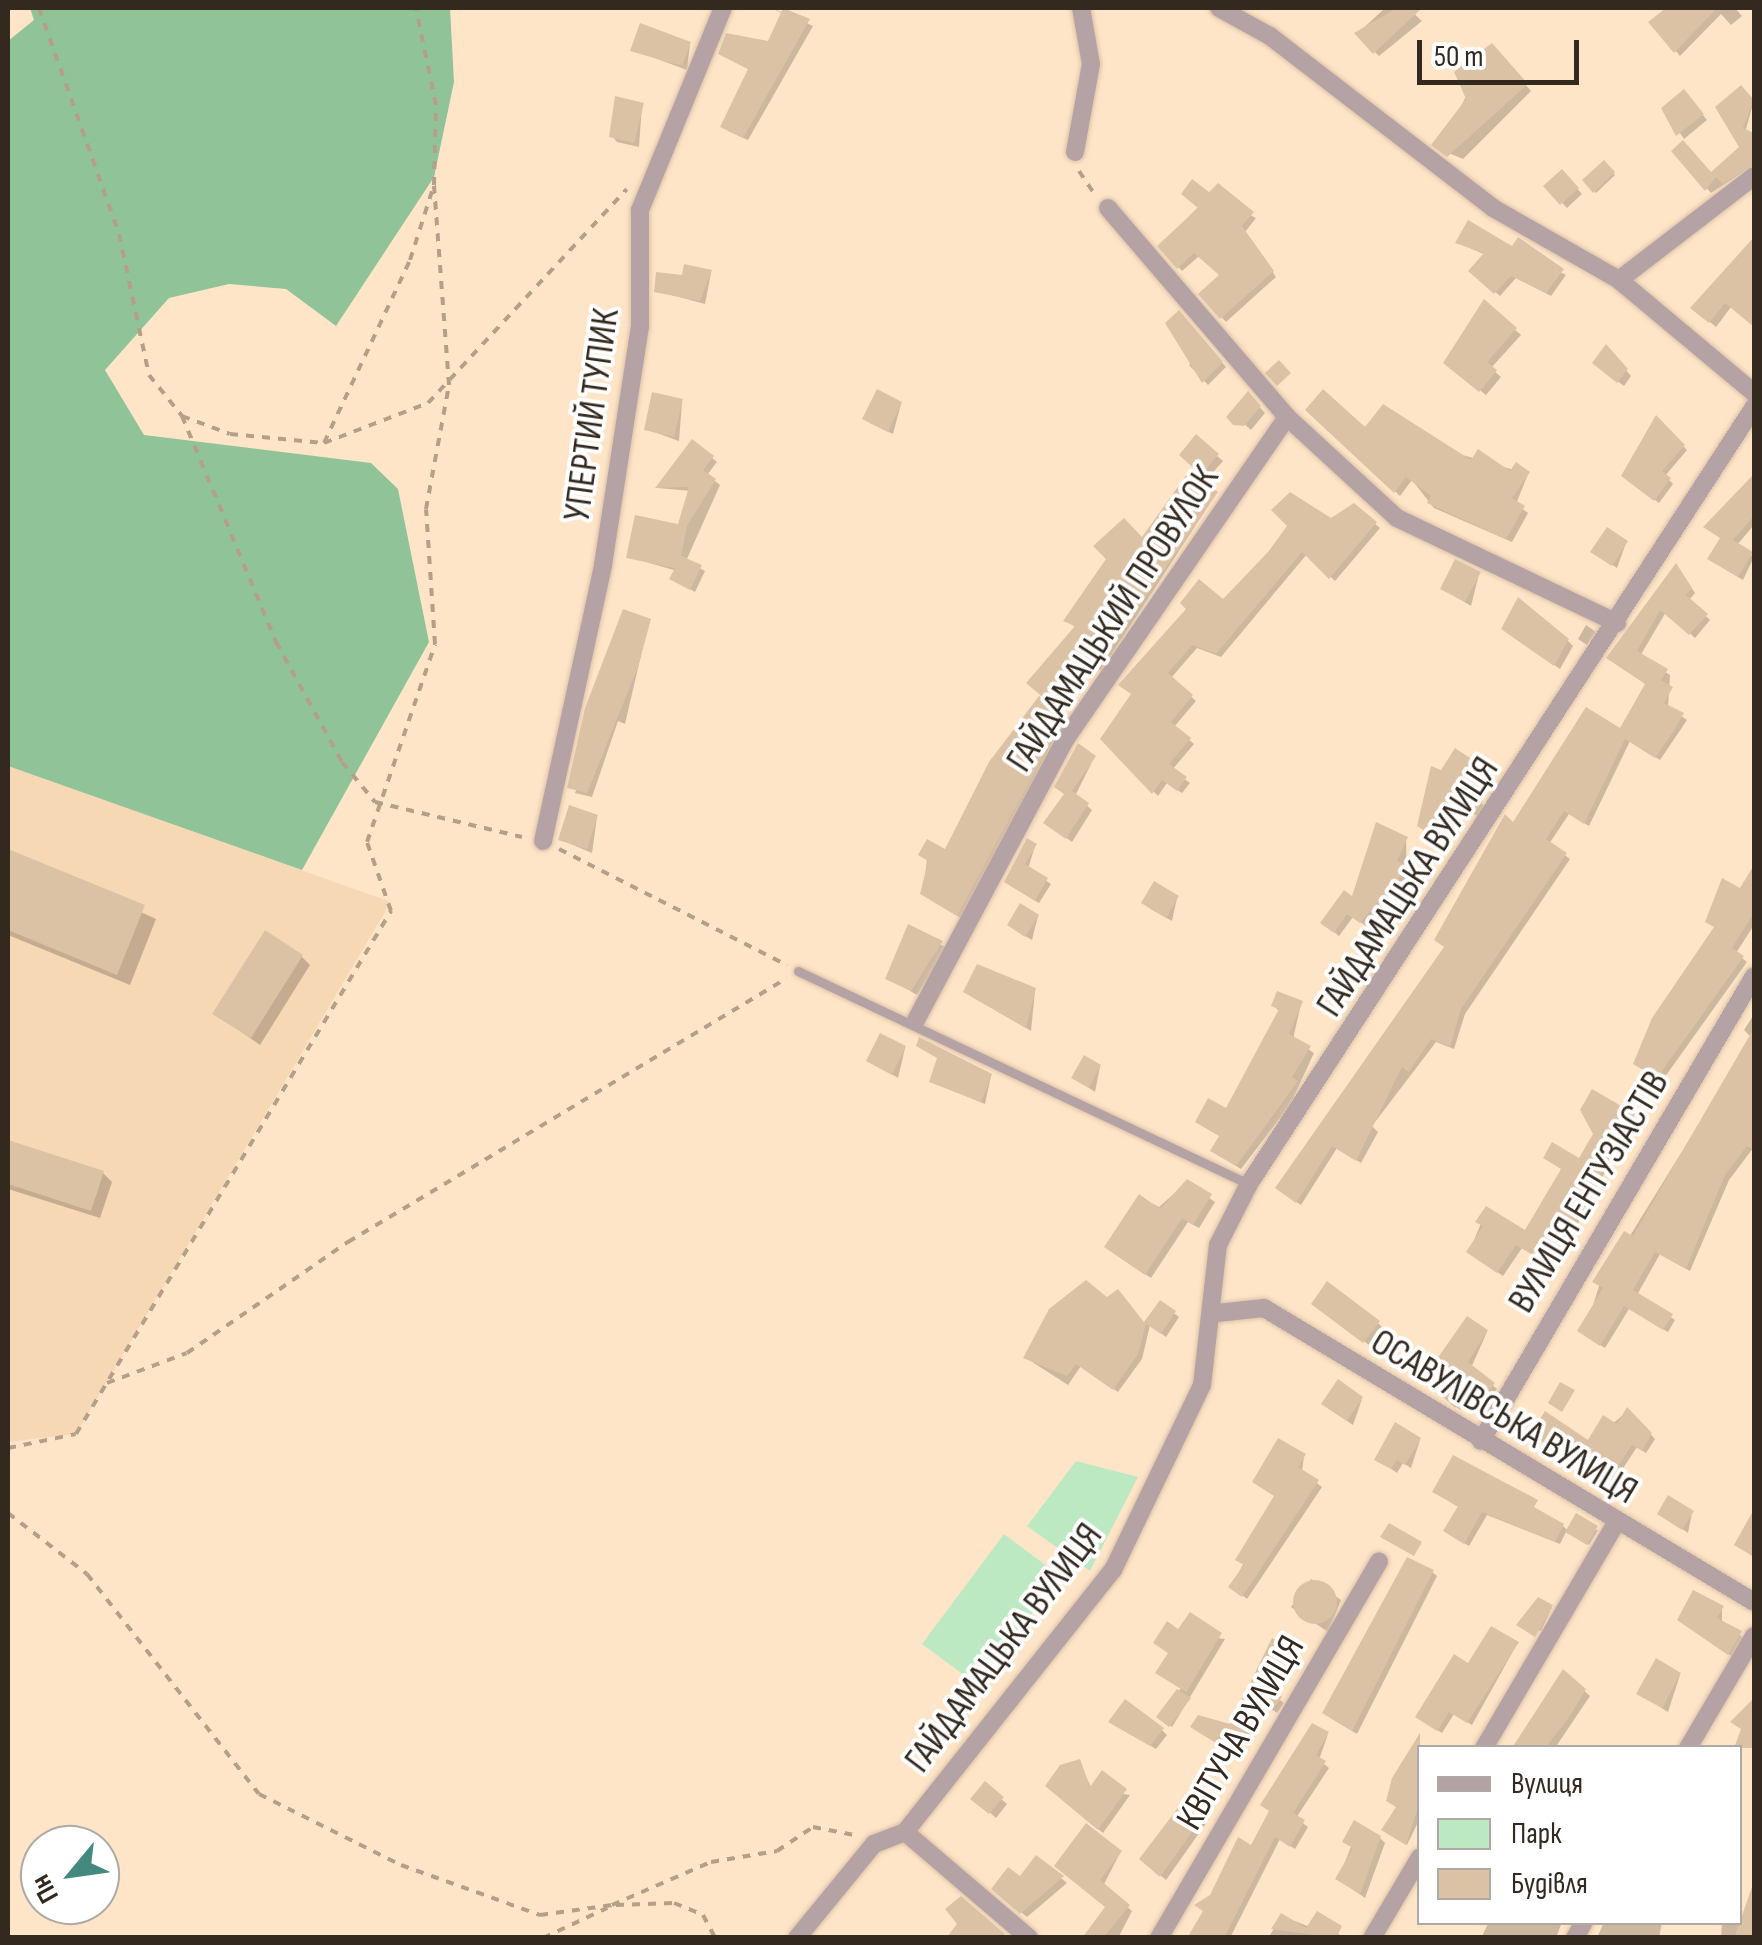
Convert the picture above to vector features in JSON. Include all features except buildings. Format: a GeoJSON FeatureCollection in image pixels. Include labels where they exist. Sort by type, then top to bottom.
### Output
{"type":"FeatureCollection","features":[{"type":"Feature","properties":{"kind":"street","name":"УПЕРТИЙ ТУПИК"},"geometry":{"type":"LineString","coordinates":[[543,841],[603,565],[640,326],[640,210],[723,8]]}},
{"type":"Feature","properties":{"kind":"street"},"geometry":{"type":"LineString","coordinates":[[1075,152],[1091,64],[1081,8]]}},
{"type":"Feature","properties":{"kind":"street"},"geometry":{"type":"LineString","coordinates":[[1219,8],[1270,36],[1492,208],[1619,280],[1754,393]]}},
{"type":"Feature","properties":{"kind":"street"},"geometry":{"type":"LineString","coordinates":[[1619,280],[1754,176]]}},
{"type":"Feature","properties":{"kind":"street"},"geometry":{"type":"LineString","coordinates":[[1108,208],[1287,416],[1397,518],[1617,624]]}},
{"type":"Feature","properties":{"kind":"street","name":"ГАЙДАМАЦЬКА ВУЛИЦЯ"},"geometry":{"type":"LineString","coordinates":[[906,1832],[1113,1570],[1202,1385],[1217,1313],[1218,1245],[1249,1184],[1617,624],[1754,407]]}},
{"type":"Feature","properties":{"kind":"street","name":"ГАЙДАМАЦЬКИЙ ПРОВУЛОК"},"geometry":{"type":"LineString","coordinates":[[916,1020],[1064,740],[1287,416]]}},
{"type":"Feature","properties":{"kind":"street","name":"ВУЛИЦЯ ЕНТУЗІАСТІВ"},"geometry":{"type":"LineString","coordinates":[[1481,1441],[1754,976]]}},
{"type":"Feature","properties":{"kind":"street","name":"ОСАВУЛІВСЬКА ВУЛИЦЯ"},"geometry":{"type":"LineString","coordinates":[[1217,1313],[1264,1308],[1754,1602]]}},
{"type":"Feature","properties":{"kind":"street"},"geometry":{"type":"LineString","coordinates":[[1486,1745],[1616,1522]]}},
{"type":"Feature","properties":{"kind":"street","name":"КВІТУЧА ВУЛИЦЯ"},"geometry":{"type":"LineString","coordinates":[[1158,1938],[1380,1562]]}},
{"type":"Feature","properties":{"kind":"street"},"geometry":{"type":"LineString","coordinates":[[1690,1745],[1754,1636]]}},
{"type":"Feature","properties":{"kind":"street"},"geometry":{"type":"LineString","coordinates":[[797,1938],[874,1844],[906,1832],[1029,1938]]}},
{"type":"Feature","properties":{"kind":"street"},"geometry":{"type":"LineString","coordinates":[[1372,1938],[1417,1862]]}},
{"type":"Feature","properties":{"kind":"lane"},"geometry":{"type":"LineString","coordinates":[[798,971],[916,1020],[1249,1184]]}},
{"type":"Feature","properties":{"kind":"path"},"geometry":{"type":"LineString","coordinates":[[39,8],[119,234],[149,375],[182,416],[310,711],[375,802],[543,841],[798,971]]}},
{"type":"Feature","properties":{"kind":"path"},"geometry":{"type":"LineString","coordinates":[[8,1448],[76,1434],[391,911],[368,842],[375,802],[435,644],[426,509],[449,385],[434,184],[436,105],[416,8]]}},
{"type":"Feature","properties":{"kind":"path"},"geometry":{"type":"LineString","coordinates":[[1075,152],[1080,180],[1108,208]]}},
{"type":"Feature","properties":{"kind":"path"},"geometry":{"type":"LineString","coordinates":[[182,416],[230,434],[324,443],[383,425],[449,385],[594,214],[656,166]]}},
{"type":"Feature","properties":{"kind":"path"},"geometry":{"type":"LineString","coordinates":[[324,443],[410,260],[434,184]]}},
{"type":"Feature","properties":{"kind":"path"},"geometry":{"type":"LineString","coordinates":[[106,1382],[170,1363],[348,1242],[798,971]]}},
{"type":"Feature","properties":{"kind":"path"},"geometry":{"type":"LineString","coordinates":[[8,1512],[87,1574],[259,1794],[286,1814],[540,1915],[612,1905],[674,1903],[703,1915],[715,1938]]}},
{"type":"Feature","properties":{"kind":"path"},"geometry":{"type":"LineString","coordinates":[[543,1938],[711,1862],[776,1851],[813,1827],[874,1844]]}},
{"type":"Feature","properties":{"kind":"shaded area"},"geometry":{"type":"Polygon","coordinates":[[[8,766],[391,902],[76,1434],[8,1442],[8,766]]]}},
{"type":"Feature","properties":{"kind":"green space"},"geometry":{"type":"Polygon","coordinates":[[[30,8],[450,8],[454,82],[434,177],[336,326],[286,289],[229,284],[169,298],[105,370],[144,435],[371,463],[398,489],[429,642],[302,870],[8,766],[8,41],[34,20],[30,8]]]}},
{"type":"Feature","properties":{"kind":"green space"},"geometry":{"type":"Polygon","coordinates":[[[1076,1461],[1138,1477],[1090,1571],[1027,1526],[1076,1461]]]}},
{"type":"Feature","properties":{"kind":"green space"},"geometry":{"type":"Polygon","coordinates":[[[1004,1534],[1060,1576],[979,1686],[922,1644],[1004,1534]]]}}]}
